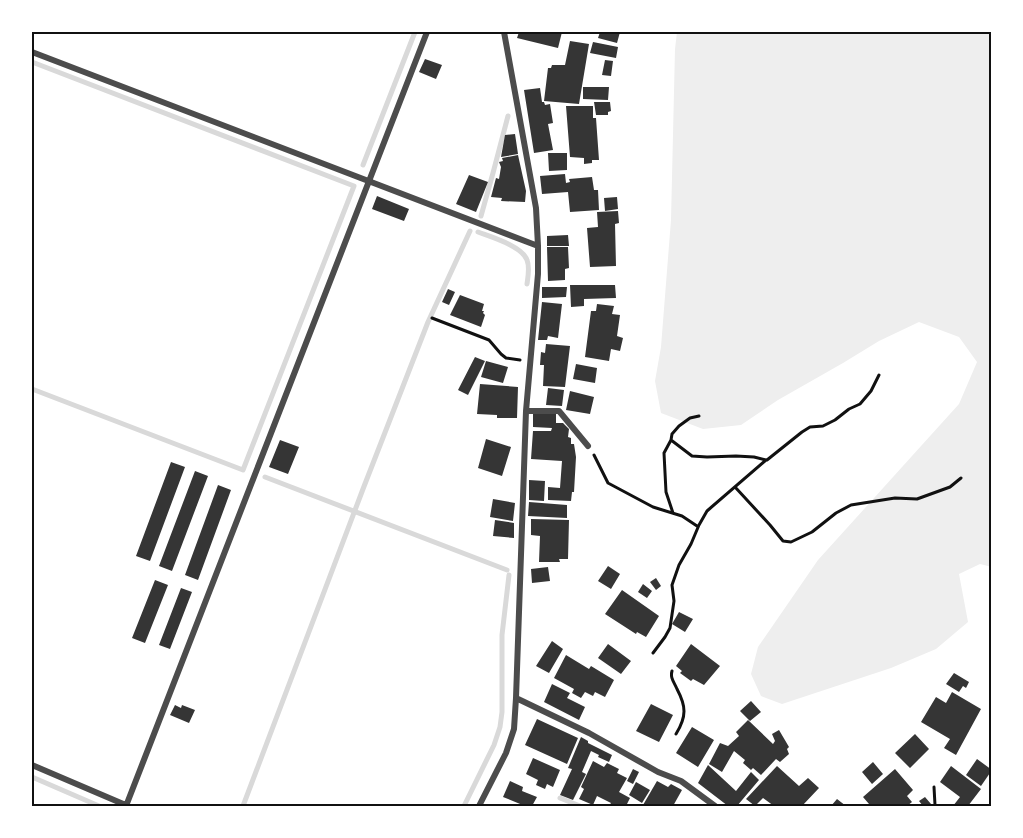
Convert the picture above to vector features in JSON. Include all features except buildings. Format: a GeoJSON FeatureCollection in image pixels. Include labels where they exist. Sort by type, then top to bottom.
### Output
{"type":"FeatureCollection","features":[{"type":"Feature","properties":{"kind":"street"},"geometry":{"type":"LineString","coordinates":[[32,765],[127,806],[427,32]]}},
{"type":"Feature","properties":{"kind":"street"},"geometry":{"type":"LineString","coordinates":[[479,807],[506,753],[514,729],[526,411],[538,274],[536,208],[504,32]]}},
{"type":"Feature","properties":{"kind":"street"},"geometry":{"type":"LineString","coordinates":[[32,52],[538,246]]}},
{"type":"Feature","properties":{"kind":"street"},"geometry":{"type":"LineString","coordinates":[[526,411],[559,411],[588,446]]}},
{"type":"Feature","properties":{"kind":"street"},"geometry":{"type":"LineString","coordinates":[[516,698],[589,733],[658,772],[681,781],[715,807]]}},
{"type":"Feature","properties":{"kind":"path"},"geometry":{"type":"LineString","coordinates":[[432,318],[489,340],[506,358],[522,360]]}},
{"type":"Feature","properties":{"kind":"path"},"geometry":{"type":"LineString","coordinates":[[767,460],[810,427],[823,426],[835,420],[849,408],[860,404],[871,391],[879,375]]}},
{"type":"Feature","properties":{"kind":"path"},"geometry":{"type":"LineString","coordinates":[[673,513],[666,492],[664,453],[672,434],[679,426],[690,418],[699,416]]}},
{"type":"Feature","properties":{"kind":"path"},"geometry":{"type":"LineString","coordinates":[[653,653],[670,628],[674,601],[672,585],[679,565],[707,511],[765,460],[736,456],[692,456],[671,440]]}},
{"type":"Feature","properties":{"kind":"path"},"geometry":{"type":"LineString","coordinates":[[588,446],[608,483],[653,507],[682,516],[698,527]]}},
{"type":"Feature","properties":{"kind":"path"},"geometry":{"type":"LineString","coordinates":[[734,486],[783,541],[791,542],[812,532],[836,513],[851,505],[895,498],[917,499],[950,487],[961,478]]}},
{"type":"Feature","properties":{"kind":"path"},"geometry":{"type":"LineString","coordinates":[[672,671],[671,677],[685,704],[682,725],[676,734]]}},
{"type":"Feature","properties":{"kind":"path"},"geometry":{"type":"LineString","coordinates":[[934,787],[934,807]]}},
{"type":"Feature","properties":{"kind":"shaded area"},"geometry":{"type":"Polygon","coordinates":[[[677,32],[991,32],[992,567],[980,564],[959,574],[968,622],[936,649],[891,668],[782,704],[761,696],[751,674],[758,647],[818,560],[959,404],[977,362],[959,337],[919,322],[879,341],[778,400],[741,425],[703,429],[661,413],[655,381],[661,347],[671,220],[677,32]]]}},
{"type":"Feature","properties":{"kind":"waterway"},"geometry":{"type":"LineString","coordinates":[[363,165],[415,32]]}},
{"type":"Feature","properties":{"kind":"waterway"},"geometry":{"type":"LineString","coordinates":[[32,62],[354,186],[243,470],[32,389]]}},
{"type":"Feature","properties":{"kind":"waterway"},"geometry":{"type":"LineString","coordinates":[[481,216],[508,116]]}},
{"type":"Feature","properties":{"kind":"waterway"},"geometry":{"type":"LineString","coordinates":[[243,806],[428,322],[470,231]]}},
{"type":"Feature","properties":{"kind":"waterway"},"geometry":{"type":"LineString","coordinates":[[478,232],[506,243],[524,255],[528,266],[527,284]]}},
{"type":"Feature","properties":{"kind":"waterway"},"geometry":{"type":"LineString","coordinates":[[265,477],[507,570]]}},
{"type":"Feature","properties":{"kind":"waterway"},"geometry":{"type":"LineString","coordinates":[[464,806],[494,745],[500,727],[502,635],[509,575]]}},
{"type":"Feature","properties":{"kind":"waterway"},"geometry":{"type":"LineString","coordinates":[[32,777],[99,806]]}},
{"type":"Feature","properties":{"kind":"waterway"},"geometry":{"type":"LineString","coordinates":[[560,798],[580,806]]}}]}
